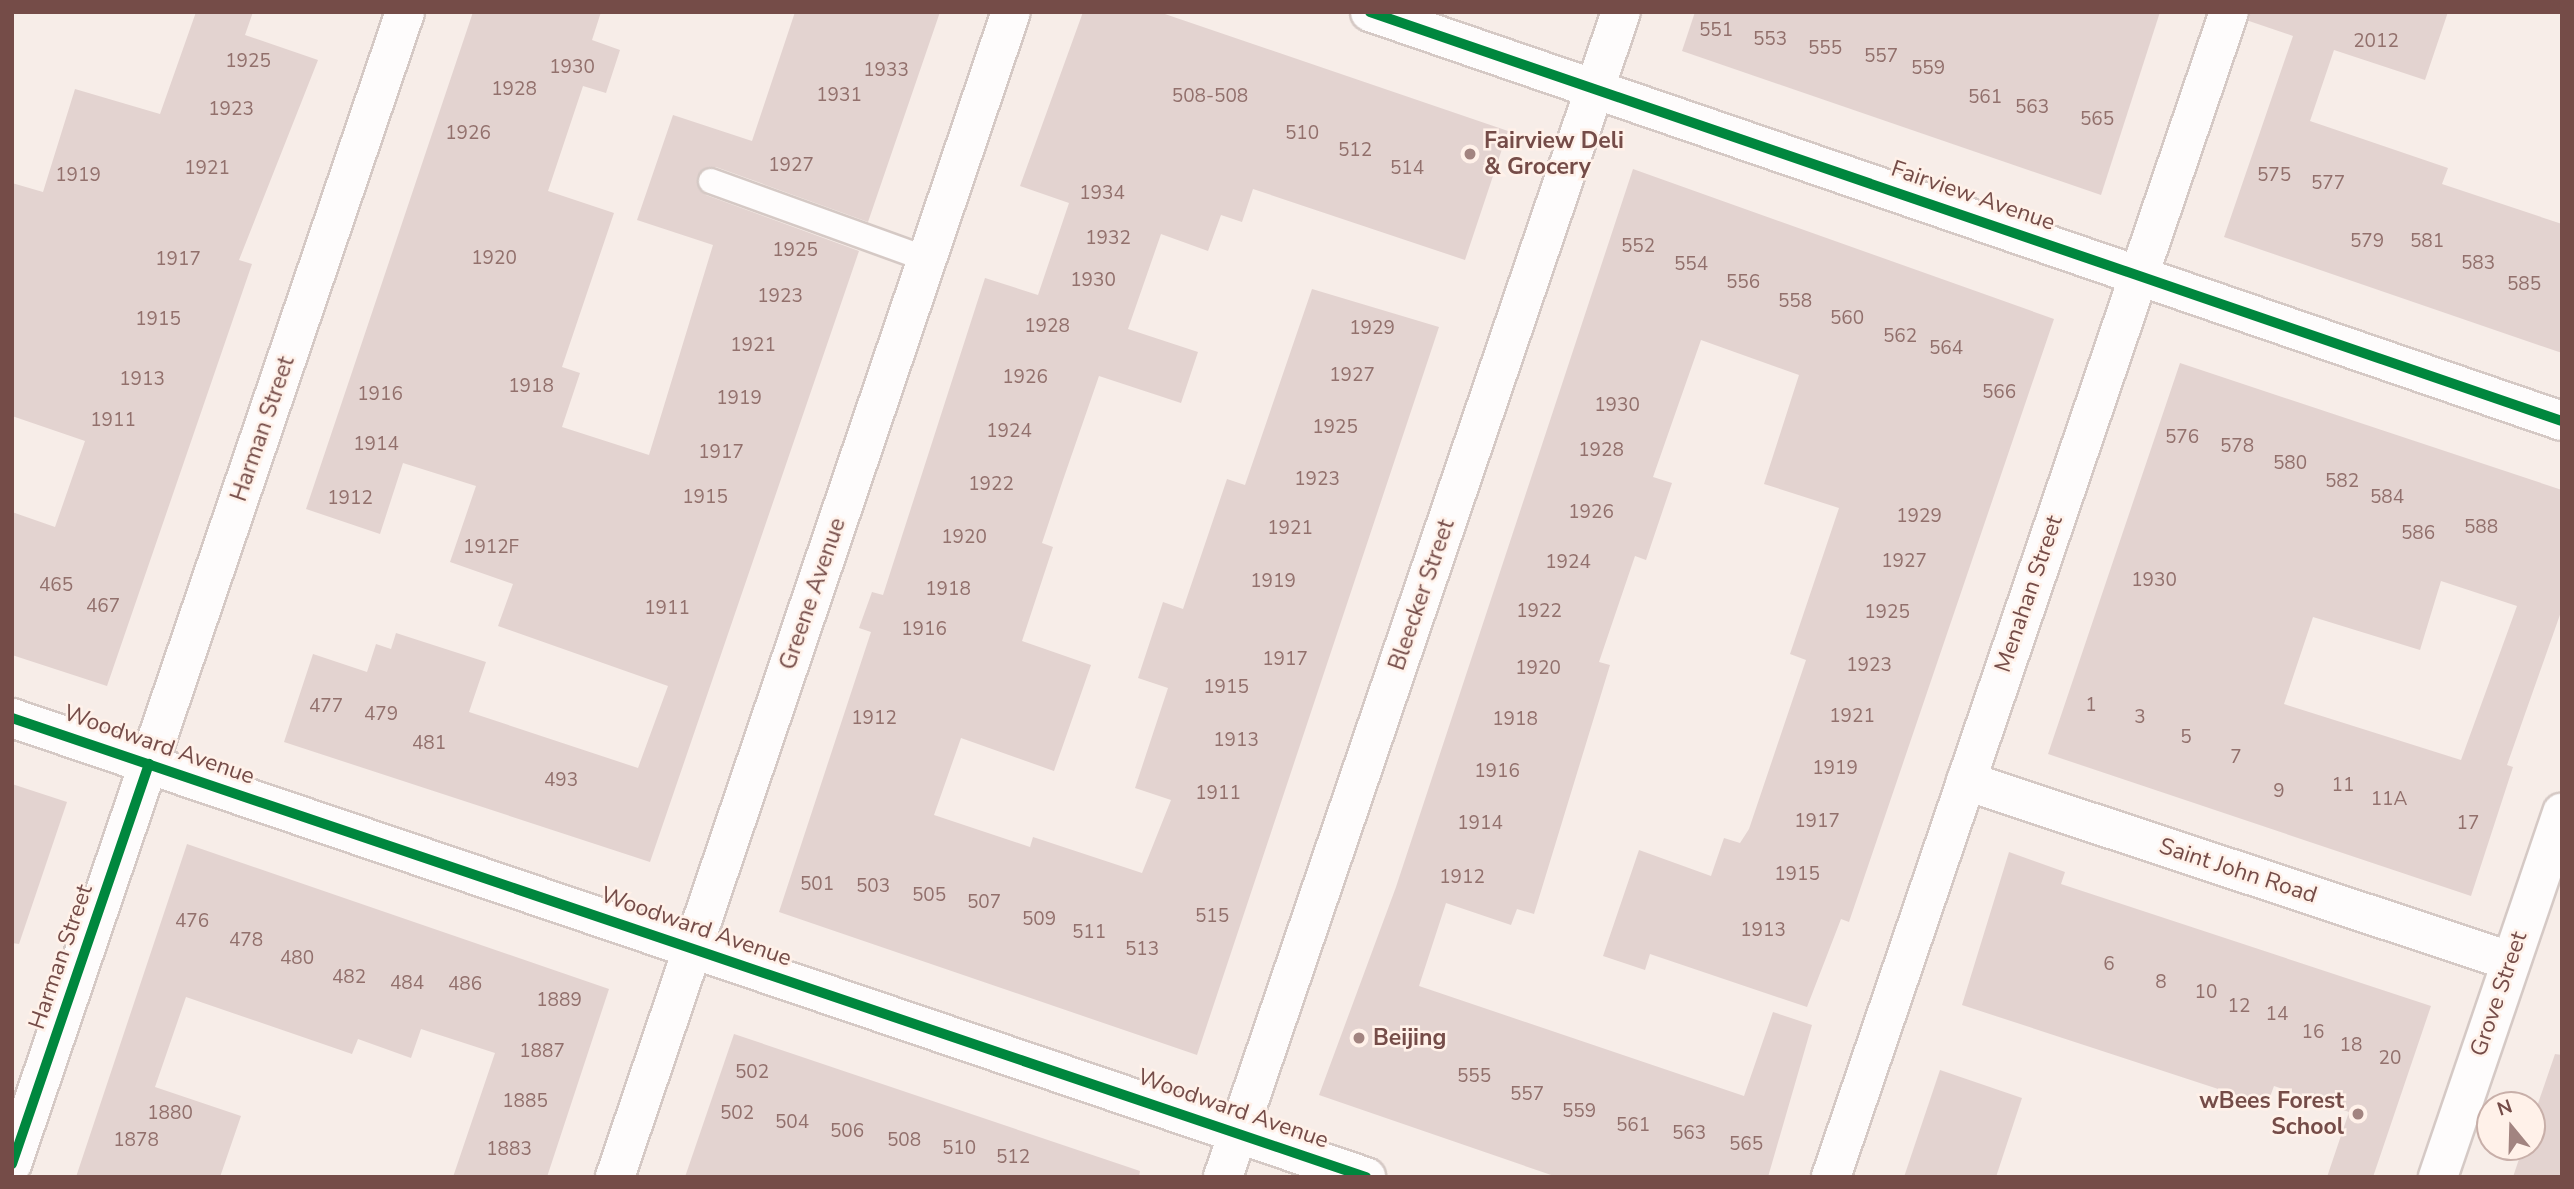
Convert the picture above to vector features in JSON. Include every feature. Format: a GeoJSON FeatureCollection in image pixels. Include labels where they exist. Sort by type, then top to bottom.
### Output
{"type":"FeatureCollection","features":[{"type":"Feature","properties":{"kind":"street","name":"Harman Street"},"geometry":{"type":"LineString","coordinates":[[12,1164],[405,12]]}},
{"type":"Feature","properties":{"kind":"street","name":"Greene Avenue"},"geometry":{"type":"LineString","coordinates":[[615,1177],[1012,12]]}},
{"type":"Feature","properties":{"kind":"street","name":"Fairview Avenue"},"geometry":{"type":"LineString","coordinates":[[1370,12],[2562,421]]}},
{"type":"Feature","properties":{"kind":"street","name":"Bleecker Street"},"geometry":{"type":"LineString","coordinates":[[1223,1177],[1621,12]]}},
{"type":"Feature","properties":{"kind":"street","name":"Menahan Street"},"geometry":{"type":"LineString","coordinates":[[1831,1177],[2229,12]]}},
{"type":"Feature","properties":{"kind":"street","name":"Woodward Avenue"},"geometry":{"type":"LineString","coordinates":[[12,718],[1366,1177]]}},
{"type":"Feature","properties":{"kind":"street","name":"Saint John Road"},"geometry":{"type":"LineString","coordinates":[[1966,781],[2510,961]]}},
{"type":"Feature","properties":{"kind":"street","name":"Grove Street"},"geometry":{"type":"LineString","coordinates":[[2438,1177],[2562,812]]}},
{"type":"Feature","properties":{"kind":"lane"},"geometry":{"type":"LineString","coordinates":[[711,181],[928,259]]}},
{"type":"Feature","properties":{"kind":"building"},"geometry":{"type":"Polygon","coordinates":[[[196,12],[253,12],[245,35],[318,60],[239,260],[252,264],[107,686],[12,655],[12,512],[55,527],[85,441],[12,416],[12,183],[43,192],[75,89],[160,114],[196,12]]]}},
{"type":"Feature","properties":{"kind":"building"},"geometry":{"type":"Polygon","coordinates":[[[473,12],[601,12],[592,40],[620,50],[606,93],[583,86],[548,191],[614,213],[562,367],[580,373],[562,427],[649,455],[713,245],[637,220],[673,115],[752,141],[795,12],[940,12],[868,222],[716,167],[697,177],[706,195],[859,251],[650,862],[284,742],[313,654],[367,672],[376,644],[391,649],[396,633],[486,662],[469,712],[638,768],[668,686],[498,626],[513,584],[450,562],[476,486],[403,463],[380,534],[306,509],[473,12]]]}},
{"type":"Feature","properties":{"kind":"building"},"geometry":{"type":"Polygon","coordinates":[[[1083,12],[1159,12],[1508,131],[1465,260],[1253,189],[1242,222],[1221,215],[1208,251],[1161,234],[1128,329],[1198,352],[1181,403],[1099,376],[1063,480],[1042,543],[1053,547],[1022,641],[1091,665],[1054,771],[961,738],[934,815],[1030,847],[1033,837],[1142,873],[1171,800],[1135,788],[1168,688],[1138,678],[1163,602],[1183,609],[1227,479],[1245,485],[1312,289],[1439,327],[1197,1055],[779,912],[871,632],[859,628],[872,592],[883,595],[985,278],[1038,295],[1069,203],[1020,186],[1083,12]]]}},
{"type":"Feature","properties":{"kind":"building"},"geometry":{"type":"Polygon","coordinates":[[[1695,12],[2160,12],[2101,195],[1682,51],[1695,12]]]}},
{"type":"Feature","properties":{"kind":"building"},"geometry":{"type":"Polygon","coordinates":[[[2250,12],[2448,12],[2425,80],[2334,50],[2310,121],[2448,168],[2442,184],[2562,224],[2562,353],[2224,237],[2293,36],[2249,21],[2250,12]]]}},
{"type":"Feature","properties":{"kind":"building"},"geometry":{"type":"Polygon","coordinates":[[[1633,169],[2054,319],[1849,922],[1841,919],[1807,1007],[1650,954],[1645,970],[1603,956],[1639,850],[1711,876],[1724,838],[1740,843],[1749,829],[1806,660],[1790,654],[1839,508],[1764,484],[1799,375],[1701,340],[1653,477],[1672,483],[1646,560],[1635,556],[1599,662],[1610,665],[1534,914],[1517,909],[1511,925],[1446,903],[1419,986],[1744,1096],[1773,1012],[1812,1025],[1768,1177],[1557,1177],[1319,1095],[1396,887],[1633,169]]]}},
{"type":"Feature","properties":{"kind":"building"},"geometry":{"type":"Polygon","coordinates":[[[2180,363],[2562,490],[2562,609],[2507,765],[2513,767],[2471,896],[2048,754],[2180,363]],[[2441,581],[2420,650],[2313,617],[2284,704],[2461,760],[2517,606],[2441,581]]]}},
{"type":"Feature","properties":{"kind":"building"},"geometry":{"type":"Polygon","coordinates":[[[12,784],[67,802],[19,944],[12,943],[12,784]]]}},
{"type":"Feature","properties":{"kind":"building"},"geometry":{"type":"Polygon","coordinates":[[[187,844],[609,989],[547,1177],[453,1177],[495,1053],[421,1029],[411,1058],[358,1039],[352,1054],[186,997],[155,1087],[241,1116],[220,1177],[76,1177],[187,844]]]}},
{"type":"Feature","properties":{"kind":"building"},"geometry":{"type":"Polygon","coordinates":[[[2009,852],[2065,872],[2061,884],[2431,1006],[2373,1177],[2327,1177],[2349,1112],[2274,1086],[2267,1105],[1962,1005],[2009,852]]]}},
{"type":"Feature","properties":{"kind":"building"},"geometry":{"type":"Polygon","coordinates":[[[734,1034],[1140,1171],[1139,1177],[685,1177],[734,1034]]]}},
{"type":"Feature","properties":{"kind":"building"},"geometry":{"type":"Polygon","coordinates":[[[2555,1054],[2562,1055],[2562,1177],[2513,1177],[2518,1161],[2546,1161],[2546,1091],[2542,1091],[2555,1054]]]}},
{"type":"Feature","properties":{"kind":"building"},"geometry":{"type":"Polygon","coordinates":[[[1940,1070],[2022,1098],[1996,1177],[1904,1177],[1940,1070]]]}},
{"type":"Feature","properties":{"kind":"cycle path"},"geometry":{"type":"LineString","coordinates":[[1370,12],[2562,421]]}},
{"type":"Feature","properties":{"kind":"cycle path"},"geometry":{"type":"LineString","coordinates":[[12,718],[1366,1177]]}},
{"type":"Feature","properties":{"kind":"cycle path"},"geometry":{"type":"LineString","coordinates":[[12,1164],[149,764]]}},
{"type":"Feature","properties":{"kind":"place","name":"Fairview Deli & Grocery"},"geometry":{"type":"Point","coordinates":[1470,154]}},
{"type":"Feature","properties":{"kind":"place","name":"Beijing"},"geometry":{"type":"Point","coordinates":[1359,1038]}},
{"type":"Feature","properties":{"kind":"place","name":"wBees Forest School"},"geometry":{"type":"Point","coordinates":[2358,1114]}}]}
